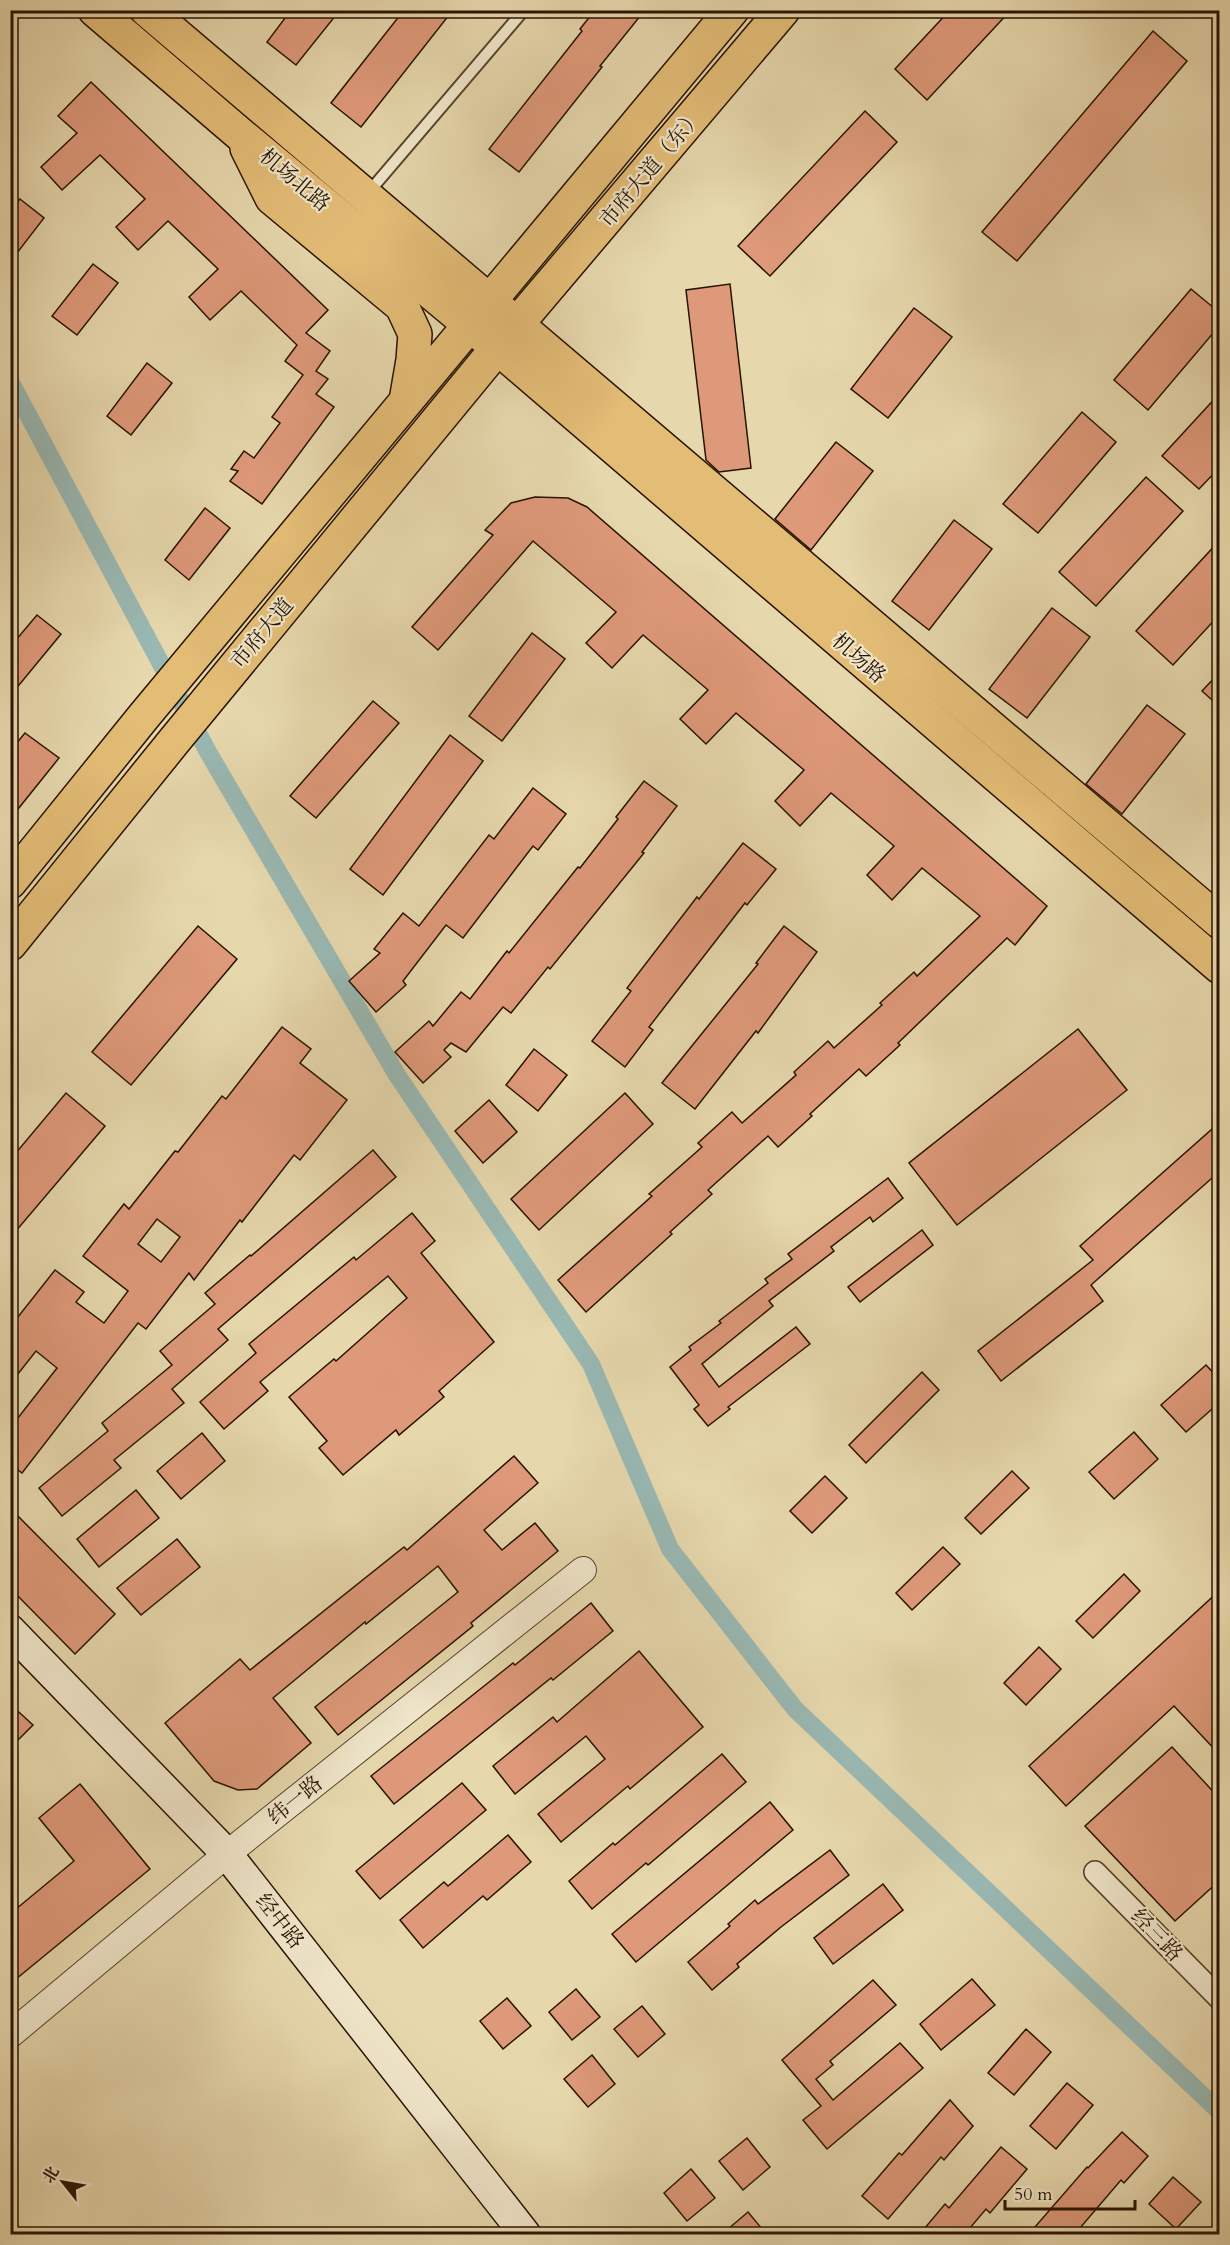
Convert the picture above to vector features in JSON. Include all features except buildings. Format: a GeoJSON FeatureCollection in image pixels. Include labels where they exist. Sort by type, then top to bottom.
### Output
{"type":"FeatureCollection","features":[{"type":"Feature","properties":{"kind":"main road","name":"机场北路"},"geometry":{"type":"LineString","coordinates":[[95,10],[241,135],[480,313],[507,336]]}},
{"type":"Feature","properties":{"kind":"main road","name":"机场北路"},"geometry":{"type":"LineString","coordinates":[[147,10],[366,196],[480,313]]}},
{"type":"Feature","properties":{"kind":"main road","name":"市府大道（东）"},"geometry":{"type":"LineString","coordinates":[[480,313],[732,10]]}},
{"type":"Feature","properties":{"kind":"main road","name":"市府大道（东）"},"geometry":{"type":"LineString","coordinates":[[507,336],[783,10]]}},
{"type":"Feature","properties":{"kind":"main road"},"geometry":{"type":"LineString","coordinates":[[241,135],[272,198],[402,306],[414,334],[413,360],[406,401]]}},
{"type":"Feature","properties":{"kind":"main road","name":"市府大道"},"geometry":{"type":"LineString","coordinates":[[10,882],[144,716],[480,313]]}},
{"type":"Feature","properties":{"kind":"main road","name":"市府大道"},"geometry":{"type":"LineString","coordinates":[[10,944],[507,336]]}},
{"type":"Feature","properties":{"kind":"main road","name":"机场路"},"geometry":{"type":"LineString","coordinates":[[507,336],[1220,922]]}},
{"type":"Feature","properties":{"kind":"main road","name":"机场路"},"geometry":{"type":"LineString","coordinates":[[507,336],[1220,967]]}},
{"type":"Feature","properties":{"kind":"main road","name":"经中路"},"geometry":{"type":"LineString","coordinates":[[10,1630],[227,1854],[525,2235]]}},
{"type":"Feature","properties":{"kind":"street","name":"纬一路"},"geometry":{"type":"LineString","coordinates":[[10,2036],[227,1854],[583,1570]]}},
{"type":"Feature","properties":{"kind":"street","name":"经三路"},"geometry":{"type":"LineString","coordinates":[[1095,1872],[1220,1999]]}},
{"type":"Feature","properties":{"kind":"lane"},"geometry":{"type":"LineString","coordinates":[[366,196],[524,10]]}},
{"type":"Feature","properties":{"kind":"waterway"},"geometry":{"type":"LineString","coordinates":[[10,381],[208,752],[397,1075],[591,1364],[670,1549],[795,1709],[1220,2112]]}}]}
